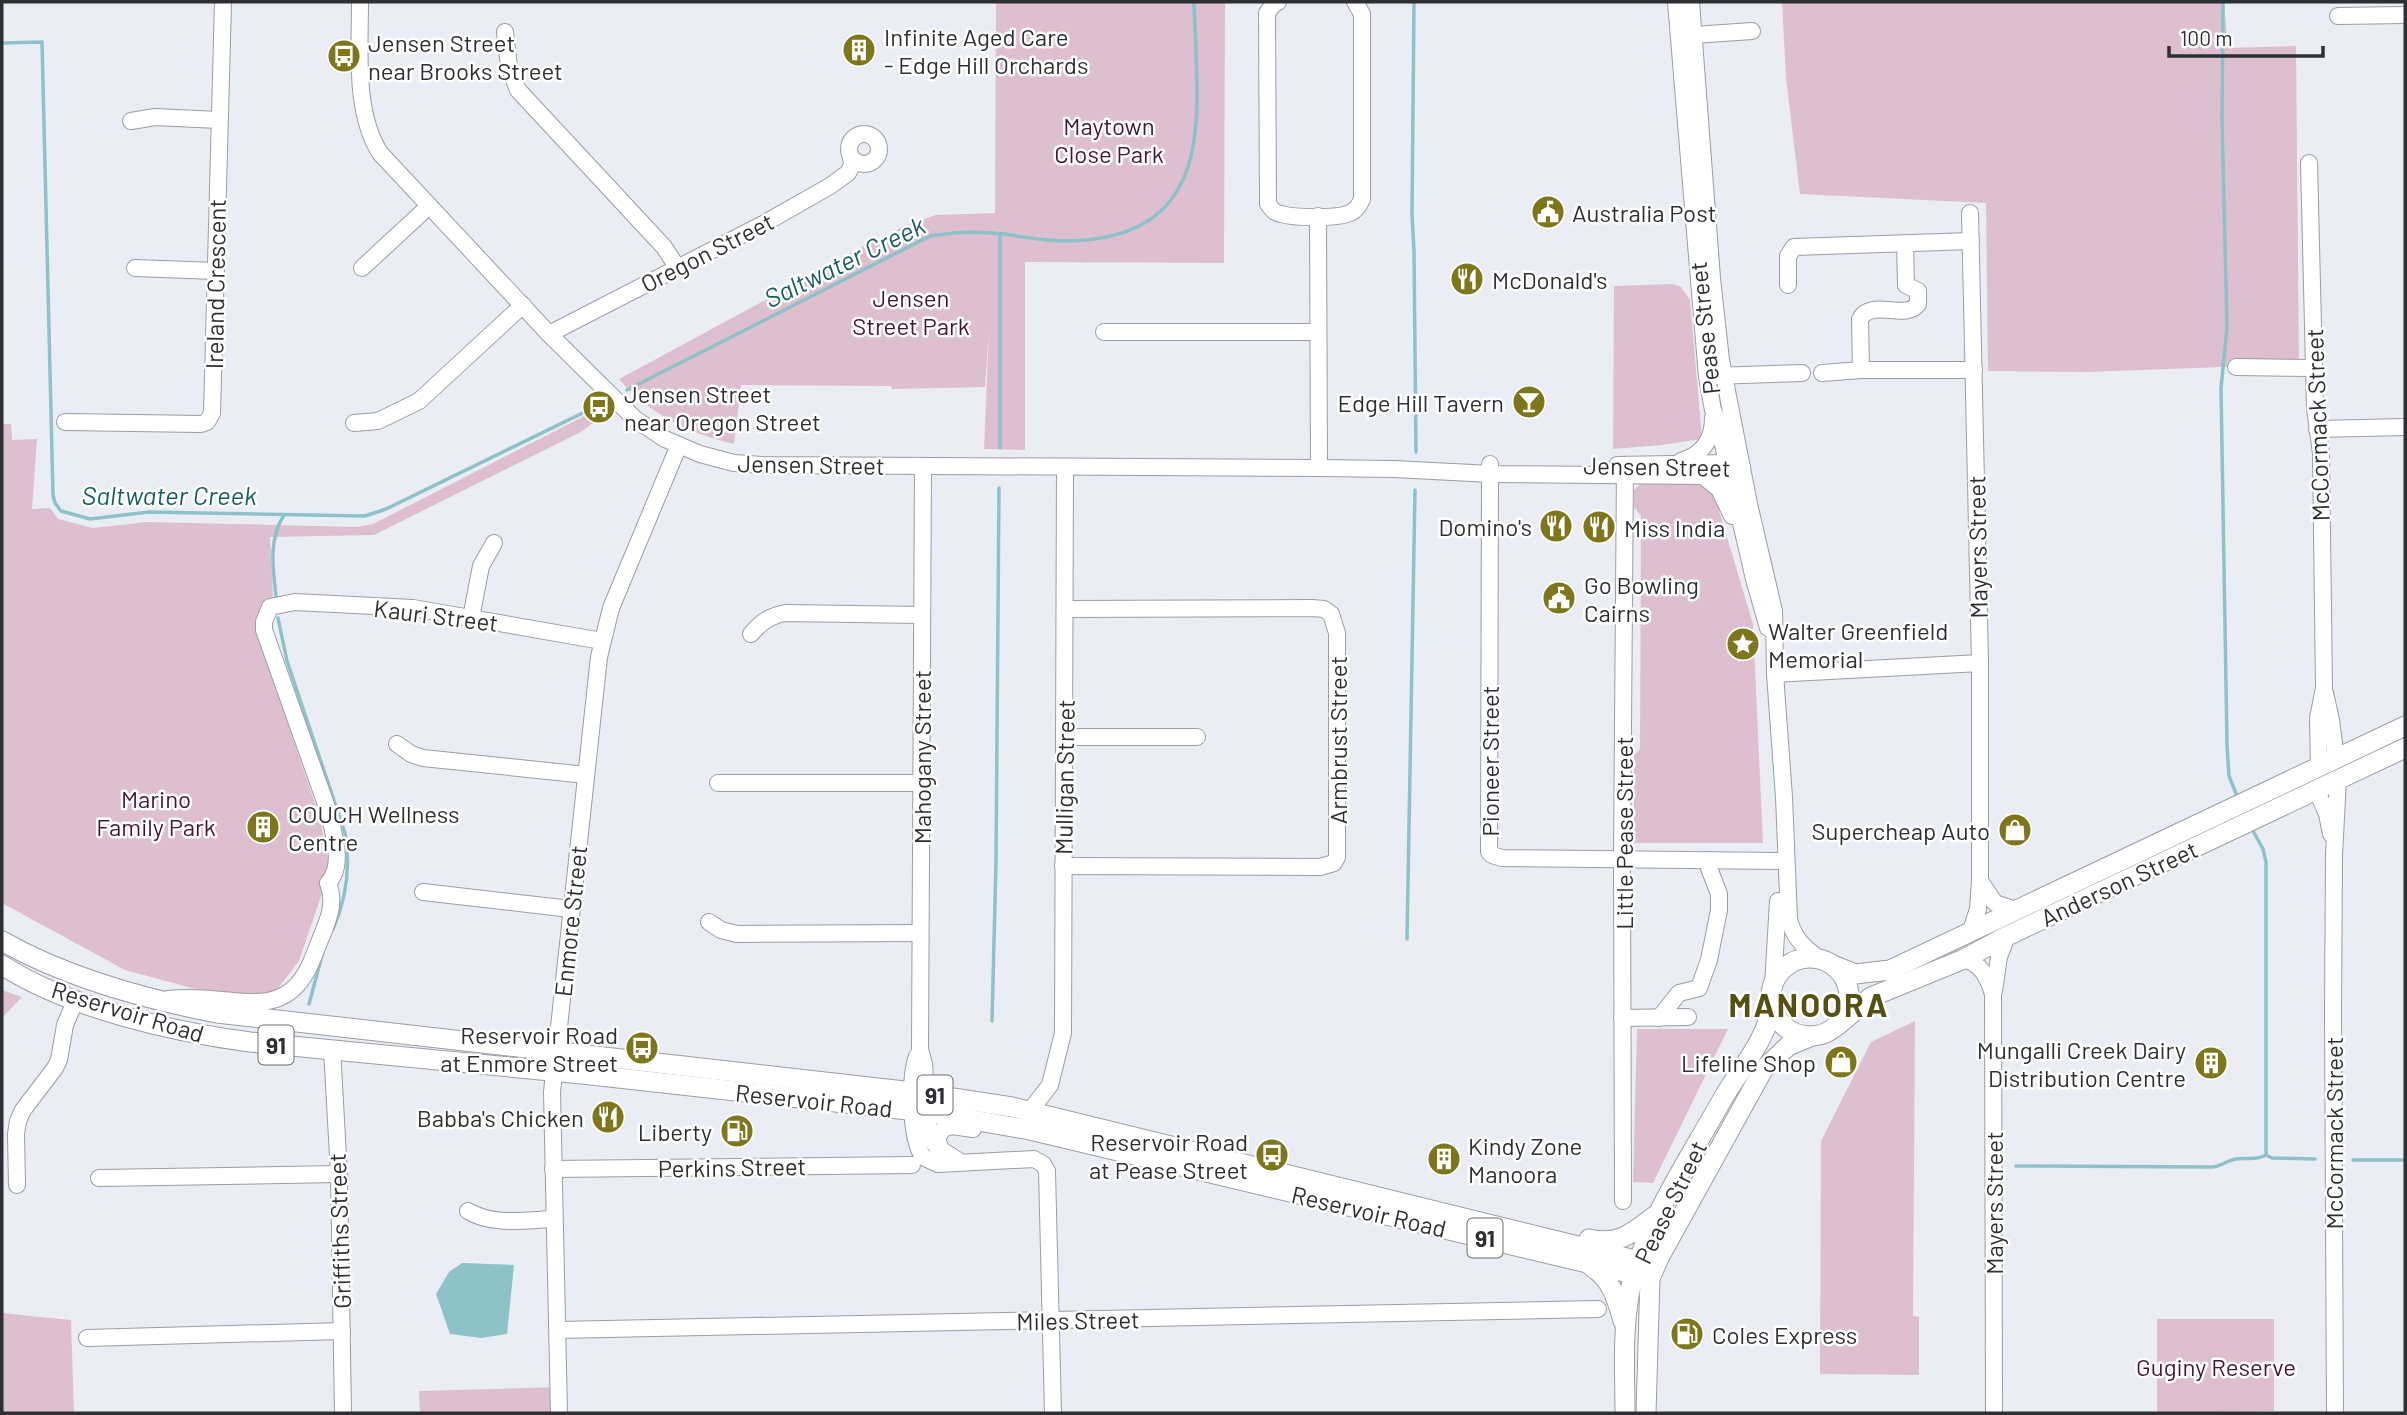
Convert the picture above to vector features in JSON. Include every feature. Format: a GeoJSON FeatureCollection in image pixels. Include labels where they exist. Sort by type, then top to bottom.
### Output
{"type":"FeatureCollection","features":[{"type":"Feature","properties":{"kind":"main road","name":"Anderson Street"},"geometry":{"type":"LineString","coordinates":[[1828,962],[1855,974],[1884,972],[2405,726]]}},
{"type":"Feature","properties":{"kind":"main road","name":"Anderson Street"},"geometry":{"type":"LineString","coordinates":[[1838,1025],[1871,997],[1964,959],[2007,936],[2405,748]]}},
{"type":"Feature","properties":{"kind":"main road","name":"McCormack Street"},"geometry":{"type":"LineString","coordinates":[[2328,763],[2338,779]]}},
{"type":"Feature","properties":{"kind":"main road","name":"McCormack Street"},"geometry":{"type":"LineString","coordinates":[[2316,789],[2328,763]]}},
{"type":"Feature","properties":{"kind":"main road"},"geometry":{"type":"LineString","coordinates":[[2,932],[57,966]]}},
{"type":"Feature","properties":{"kind":"main road","name":"Reservoir Road"},"geometry":{"type":"LineString","coordinates":[[2,941],[110,986],[217,1013],[554,1052],[919,1102],[1030,1121],[1585,1264],[1641,1272]]}},
{"type":"Feature","properties":{"kind":"main road"},"geometry":{"type":"LineString","coordinates":[[1810,958],[1828,962],[1846,980],[1850,994],[1848,1008],[1838,1025],[1826,1033],[1802,1035],[1787,1029],[1780,1022],[1772,1008],[1773,986],[1782,970],[1792,962],[1810,958]]}},
{"type":"Feature","properties":{"kind":"main road","name":"Reservoir Road"},"geometry":{"type":"LineString","coordinates":[[4,967],[76,999],[128,1017],[201,1035],[553,1072],[919,1102]]}},
{"type":"Feature","properties":{"kind":"main road","name":"Pease Street"},"geometry":{"type":"LineString","coordinates":[[1625,1413],[1625,1328],[1660,1212],[1724,1096],[1758,1046],[1772,1008]]}},
{"type":"Feature","properties":{"kind":"main road","name":"Pease Street"},"geometry":{"type":"LineString","coordinates":[[1646,1413],[1641,1272],[1673,1228],[1765,1067],[1783,1050],[1812,1036]]}},
{"type":"Feature","properties":{"kind":"main road","name":"Reservoir Road"},"geometry":{"type":"LineString","coordinates":[[1030,1121],[1053,1116],[1496,1226],[1641,1272]]}},
{"type":"Feature","properties":{"kind":"main road"},"geometry":{"type":"LineString","coordinates":[[1496,1226],[1531,1224],[1607,1242],[1627,1236],[1660,1212]]}},
{"type":"Feature","properties":{"kind":"main road","name":"91"},"geometry":{"type":"LineString","coordinates":[[1585,1264],[1598,1270],[1610,1285],[1625,1328]]}},
{"type":"Feature","properties":{"kind":"street","name":"Ireland Crescent"},"geometry":{"type":"LineString","coordinates":[[65,422],[207,422],[213,407],[223,2]]}},
{"type":"Feature","properties":{"kind":"street","name":"Jensen Street"},"geometry":{"type":"LineString","coordinates":[[359,2],[362,102],[374,144],[387,162],[549,334],[635,419],[679,445],[718,460],[747,465],[1394,469],[1428,465],[1490,469],[1624,470],[1703,476],[1733,468]]}},
{"type":"Feature","properties":{"kind":"street"},"geometry":{"type":"LineString","coordinates":[[1278,2],[1272,5],[1267,13],[1268,204],[1273,211],[1281,215],[1318,216],[1348,214],[1355,211],[1362,199],[1362,14],[1355,2]]}},
{"type":"Feature","properties":{"kind":"street","name":"Pease Street"},"geometry":{"type":"LineString","coordinates":[[1676,2],[1715,376],[1748,554],[1774,647]]}},
{"type":"Feature","properties":{"kind":"street","name":"Pease Street"},"geometry":{"type":"LineString","coordinates":[[1691,2],[1712,278],[1715,376],[1713,410],[1733,468],[1774,611],[1774,674],[1779,744],[1776,781],[1782,861],[1791,926],[1804,947],[1828,962]]}},
{"type":"Feature","properties":{"kind":"street"},"geometry":{"type":"LineString","coordinates":[[2337,16],[2405,15]]}},
{"type":"Feature","properties":{"kind":"street"},"geometry":{"type":"LineString","coordinates":[[1694,35],[1752,31]]}},
{"type":"Feature","properties":{"kind":"street"},"geometry":{"type":"LineString","coordinates":[[505,32],[509,67],[518,90],[660,243],[677,267]]}},
{"type":"Feature","properties":{"kind":"street"},"geometry":{"type":"LineString","coordinates":[[131,121],[155,117],[219,120]]}},
{"type":"Feature","properties":{"kind":"street"},"geometry":{"type":"LineString","coordinates":[[844,178],[851,166],[849,149],[852,139],[858,135],[869,134],[876,139],[879,146],[878,155],[872,162],[859,163],[851,157]]}},
{"type":"Feature","properties":{"kind":"street","name":"Oregon Street"},"geometry":{"type":"LineString","coordinates":[[549,334],[765,223],[872,162]]}},
{"type":"Feature","properties":{"kind":"street","name":"McCormack Street"},"geometry":{"type":"LineString","coordinates":[[2309,163],[2315,408],[2320,453],[2324,688],[2318,718],[2328,763]]}},
{"type":"Feature","properties":{"kind":"street"},"geometry":{"type":"LineString","coordinates":[[362,268],[429,206]]}},
{"type":"Feature","properties":{"kind":"street","name":"Mayers Street"},"geometry":{"type":"LineString","coordinates":[[1970,213],[1980,663],[1980,881],[1976,916],[1971,931]]}},
{"type":"Feature","properties":{"kind":"street"},"geometry":{"type":"LineString","coordinates":[[1318,216],[1318,468]]}},
{"type":"Feature","properties":{"kind":"street"},"geometry":{"type":"LineString","coordinates":[[1788,285],[1788,256],[1794,247],[1971,241]]}},
{"type":"Feature","properties":{"kind":"street"},"geometry":{"type":"LineString","coordinates":[[1861,370],[1862,314],[1871,310],[1912,309],[1918,304],[1917,291],[1906,285],[1905,243]]}},
{"type":"Feature","properties":{"kind":"street"},"geometry":{"type":"LineString","coordinates":[[135,268],[215,271]]}},
{"type":"Feature","properties":{"kind":"street"},"geometry":{"type":"LineString","coordinates":[[354,423],[378,421],[419,401],[523,305]]}},
{"type":"Feature","properties":{"kind":"street"},"geometry":{"type":"LineString","coordinates":[[1104,332],[1318,332]]}},
{"type":"Feature","properties":{"kind":"street"},"geometry":{"type":"LineString","coordinates":[[2236,367],[2314,368]]}},
{"type":"Feature","properties":{"kind":"street"},"geometry":{"type":"LineString","coordinates":[[1822,373],[1861,370],[1974,370]]}},
{"type":"Feature","properties":{"kind":"street"},"geometry":{"type":"LineString","coordinates":[[1715,376],[1802,373]]}},
{"type":"Feature","properties":{"kind":"street"},"geometry":{"type":"LineString","coordinates":[[1676,463],[1696,455],[1706,443],[1713,430],[1713,410]]}},
{"type":"Feature","properties":{"kind":"street"},"geometry":{"type":"LineString","coordinates":[[2318,429],[2405,427]]}},
{"type":"Feature","properties":{"kind":"street","name":"Enmore Street"},"geometry":{"type":"LineString","coordinates":[[559,1413],[552,1170],[554,1052],[602,641],[611,608],[679,445]]}},
{"type":"Feature","properties":{"kind":"street","name":"Jensen Street"},"geometry":{"type":"LineString","coordinates":[[1624,470],[1676,463],[1733,468]]}},
{"type":"Feature","properties":{"kind":"street","name":"Mahogany Street"},"geometry":{"type":"LineString","coordinates":[[919,1102],[914,1068],[920,1049],[923,466]]}},
{"type":"Feature","properties":{"kind":"street","name":"Mulligan Street"},"geometry":{"type":"LineString","coordinates":[[1030,1121],[1050,1085],[1063,1033],[1065,467]]}},
{"type":"Feature","properties":{"kind":"street","name":"Pioneer Street"},"geometry":{"type":"LineString","coordinates":[[1490,469],[1489,852],[1502,858],[1782,861]]}},
{"type":"Feature","properties":{"kind":"street","name":"Little Pease Street"},"geometry":{"type":"LineString","coordinates":[[1623,1200],[1624,470]]}},
{"type":"Feature","properties":{"kind":"street"},"geometry":{"type":"LineString","coordinates":[[1703,476],[1723,494],[1748,554]]}},
{"type":"Feature","properties":{"kind":"street"},"geometry":{"type":"LineString","coordinates":[[471,618],[481,566],[494,543]]}},
{"type":"Feature","properties":{"kind":"street","name":"Kauri Street"},"geometry":{"type":"LineString","coordinates":[[157,1000],[201,998],[252,1004],[279,999],[297,985],[305,973],[333,903],[328,883],[337,867],[329,813],[264,630],[270,607],[295,602],[397,607],[602,641]]}},
{"type":"Feature","properties":{"kind":"street","name":"Armbrust Street"},"geometry":{"type":"LineString","coordinates":[[1063,866],[1320,867],[1334,863],[1337,857],[1337,633],[1331,614],[1324,609],[1311,608],[1065,609]]}},
{"type":"Feature","properties":{"kind":"street"},"geometry":{"type":"LineString","coordinates":[[751,634],[772,616],[785,613],[922,615]]}},
{"type":"Feature","properties":{"kind":"street"},"geometry":{"type":"LineString","coordinates":[[1774,674],[1980,663]]}},
{"type":"Feature","properties":{"kind":"street"},"geometry":{"type":"LineString","coordinates":[[1064,737],[1196,737]]}},
{"type":"Feature","properties":{"kind":"street"},"geometry":{"type":"LineString","coordinates":[[397,744],[411,754],[423,758],[586,775]]}},
{"type":"Feature","properties":{"kind":"street","name":"McCormack Street"},"geometry":{"type":"LineString","coordinates":[[2335,1413],[2334,853],[2338,779]]}},
{"type":"Feature","properties":{"kind":"street"},"geometry":{"type":"LineString","coordinates":[[718,783],[921,783]]}},
{"type":"Feature","properties":{"kind":"street","name":"McCormack Street"},"geometry":{"type":"LineString","coordinates":[[2316,789],[2328,816],[2334,853]]}},
{"type":"Feature","properties":{"kind":"street"},"geometry":{"type":"LineString","coordinates":[[1659,1018],[1679,993],[1699,988],[1709,960],[1720,901],[1708,860]]}},
{"type":"Feature","properties":{"kind":"street","name":"Pease Street"},"geometry":{"type":"LineString","coordinates":[[1773,986],[1782,861]]}},
{"type":"Feature","properties":{"kind":"street"},"geometry":{"type":"LineString","coordinates":[[1980,881],[1995,903],[2016,910]]}},
{"type":"Feature","properties":{"kind":"street"},"geometry":{"type":"LineString","coordinates":[[423,892],[572,909]]}},
{"type":"Feature","properties":{"kind":"street"},"geometry":{"type":"LineString","coordinates":[[709,922],[721,930],[737,934],[920,933]]}},
{"type":"Feature","properties":{"kind":"street","name":"Mayers Street"},"geometry":{"type":"LineString","coordinates":[[1994,1413],[1993,994],[1999,957],[2007,936]]}},
{"type":"Feature","properties":{"kind":"street","name":"Mayers Street"},"geometry":{"type":"LineString","coordinates":[[1964,959],[1976,964],[1985,974],[1993,994]]}},
{"type":"Feature","properties":{"kind":"street"},"geometry":{"type":"LineString","coordinates":[[17,1185],[18,1121],[59,1060],[65,1025],[76,999]]}},
{"type":"Feature","properties":{"kind":"street"},"geometry":{"type":"LineString","coordinates":[[1622,1018],[1688,1017]]}},
{"type":"Feature","properties":{"kind":"street","name":"Griffiths Street"},"geometry":{"type":"LineString","coordinates":[[332,1049],[339,1174],[343,1413]]}},
{"type":"Feature","properties":{"kind":"street","name":"Mulligan Street"},"geometry":{"type":"LineString","coordinates":[[1050,1085],[1053,1116]]}},
{"type":"Feature","properties":{"kind":"street"},"geometry":{"type":"LineString","coordinates":[[919,1102],[929,1138],[941,1150],[959,1161]]}},
{"type":"Feature","properties":{"kind":"street"},"geometry":{"type":"LineString","coordinates":[[919,1102],[916,1143],[923,1157],[938,1164],[1030,1159],[1040,1161],[1045,1167],[1049,1190],[1054,1413]]}},
{"type":"Feature","properties":{"kind":"street"},"geometry":{"type":"LineString","coordinates":[[941,1150],[938,1135],[949,1126],[1007,1134],[1030,1121]]}},
{"type":"Feature","properties":{"kind":"street","name":"Perkins Street"},"geometry":{"type":"LineString","coordinates":[[552,1170],[912,1165]]}},
{"type":"Feature","properties":{"kind":"street"},"geometry":{"type":"LineString","coordinates":[[99,1178],[339,1174]]}},
{"type":"Feature","properties":{"kind":"street"},"geometry":{"type":"LineString","coordinates":[[468,1211],[478,1217],[493,1220],[554,1219]]}},
{"type":"Feature","properties":{"kind":"street","name":"Miles Street"},"geometry":{"type":"LineString","coordinates":[[558,1331],[1598,1310]]}},
{"type":"Feature","properties":{"kind":"street"},"geometry":{"type":"LineString","coordinates":[[87,1338],[342,1331]]}},
{"type":"Feature","properties":{"kind":"green space","name":"Maytown Close Park"},"geometry":{"type":"Polygon","coordinates":[[[996,2],[1225,2],[1224,263],[1025,262],[1025,450],[984,449],[989,330],[985,387],[892,389],[891,386],[741,385],[734,444],[686,428],[643,403],[619,379],[822,267],[909,224],[936,215],[995,213],[996,2]]]}},
{"type":"Feature","properties":{"kind":"green space"},"geometry":{"type":"Polygon","coordinates":[[[1782,2],[2224,2],[2228,48],[2296,46],[2299,364],[2088,372],[1988,371],[1986,203],[1800,194],[1786,78],[1782,2]]]}},
{"type":"Feature","properties":{"kind":"green space"},"geometry":{"type":"Polygon","coordinates":[[[1673,284],[1681,287],[1690,300],[1702,439],[1613,449],[1614,286],[1673,284]]]}},
{"type":"Feature","properties":{"kind":"green space","name":"Marino Family Park"},"geometry":{"type":"Polygon","coordinates":[[[602,407],[609,411],[581,432],[374,535],[270,537],[273,599],[259,612],[259,628],[267,663],[320,818],[330,870],[299,961],[270,999],[203,991],[125,970],[2,903],[2,424],[11,424],[12,440],[37,439],[32,509],[50,508],[58,519],[93,528],[146,522],[357,527],[373,524],[602,407]]]}},
{"type":"Feature","properties":{"kind":"green space"},"geometry":{"type":"Polygon","coordinates":[[[1642,482],[1699,483],[1708,488],[1715,497],[1753,624],[1763,843],[1634,843],[1634,755],[1640,749],[1641,516],[1634,507],[1634,490],[1642,482]]]}},
{"type":"Feature","properties":{"kind":"green space"},"geometry":{"type":"Polygon","coordinates":[[[2,990],[22,997],[2,1018],[2,990]]]}},
{"type":"Feature","properties":{"kind":"green space"},"geometry":{"type":"Polygon","coordinates":[[[1915,1021],[1913,1316],[1919,1317],[1919,1375],[1820,1374],[1821,1141],[1871,1042],[1915,1021]]]}},
{"type":"Feature","properties":{"kind":"green space"},"geometry":{"type":"Polygon","coordinates":[[[1637,1029],[1728,1029],[1653,1183],[1633,1182],[1637,1029]]]}},
{"type":"Feature","properties":{"kind":"green space"},"geometry":{"type":"Polygon","coordinates":[[[2,1313],[71,1320],[74,1413],[2,1413],[2,1313]]]}},
{"type":"Feature","properties":{"kind":"green space","name":"Guginy Reserve"},"geometry":{"type":"Polygon","coordinates":[[[2157,1319],[2274,1319],[2274,1411],[2157,1413],[2157,1319]]]}},
{"type":"Feature","properties":{"kind":"green space"},"geometry":{"type":"Polygon","coordinates":[[[559,1387],[559,1413],[420,1413],[419,1391],[559,1387]]]}},
{"type":"Feature","properties":{"kind":"water"},"geometry":{"type":"Polygon","coordinates":[[[462,1263],[514,1265],[507,1334],[482,1338],[450,1334],[436,1294],[449,1272],[462,1263]]]}},
{"type":"Feature","properties":{"kind":"waterway","name":"Saltwater Creek"},"geometry":{"type":"LineString","coordinates":[[627,390],[930,236],[985,232],[1067,241],[1117,234],[1152,218],[1176,193],[1189,162],[1196,126],[1194,2]]}},
{"type":"Feature","properties":{"kind":"waterway"},"geometry":{"type":"LineString","coordinates":[[1414,2],[1412,215],[1416,452]]}},
{"type":"Feature","properties":{"kind":"waterway"},"geometry":{"type":"LineString","coordinates":[[2223,2],[2222,120],[2227,327],[2221,388],[2227,745],[2229,776],[2237,796]]}},
{"type":"Feature","properties":{"kind":"waterway","name":"Saltwater Creek"},"geometry":{"type":"LineString","coordinates":[[2,43],[42,42],[53,495],[61,511],[90,519],[149,512],[365,516],[386,509],[595,407]]}},
{"type":"Feature","properties":{"kind":"waterway"},"geometry":{"type":"LineString","coordinates":[[1000,234],[1000,448]]}},
{"type":"Feature","properties":{"kind":"waterway"},"geometry":{"type":"LineString","coordinates":[[992,1021],[999,488]]}},
{"type":"Feature","properties":{"kind":"waterway"},"geometry":{"type":"LineString","coordinates":[[1407,939],[1415,490]]}},
{"type":"Feature","properties":{"kind":"waterway"},"geometry":{"type":"LineString","coordinates":[[276,596],[274,544],[284,515]]}},
{"type":"Feature","properties":{"kind":"waterway"},"geometry":{"type":"LineString","coordinates":[[278,618],[287,661],[345,833],[348,858],[346,882],[342,905],[333,929]]}},
{"type":"Feature","properties":{"kind":"waterway"},"geometry":{"type":"LineString","coordinates":[[2252,829],[2263,849],[2266,862],[2266,1155]]}},
{"type":"Feature","properties":{"kind":"waterway"},"geometry":{"type":"LineString","coordinates":[[309,1004],[324,948]]}},
{"type":"Feature","properties":{"kind":"waterway"},"geometry":{"type":"LineString","coordinates":[[2016,1166],[2213,1167],[2240,1158],[2259,1158],[2266,1155],[2272,1158],[2315,1159]]}},
{"type":"Feature","properties":{"kind":"waterway"},"geometry":{"type":"LineString","coordinates":[[2353,1160],[2405,1160]]}},
{"type":"Feature","properties":{"kind":"place","name":"Infinite Aged Care - Edge Hill Orchards"},"geometry":{"type":"Point","coordinates":[859,50]}},
{"type":"Feature","properties":{"kind":"place","name":"Jensen Street near Brooks Street"},"geometry":{"type":"Point","coordinates":[344,56]}},
{"type":"Feature","properties":{"kind":"place","name":"Australia Post"},"geometry":{"type":"Point","coordinates":[1548,212]}},
{"type":"Feature","properties":{"kind":"place","name":"McDonald's"},"geometry":{"type":"Point","coordinates":[1467,279]}},
{"type":"Feature","properties":{"kind":"place","name":"Edge Hill Tavern"},"geometry":{"type":"Point","coordinates":[1529,402]}},
{"type":"Feature","properties":{"kind":"place","name":"Jensen Street near Oregon Street"},"geometry":{"type":"Point","coordinates":[599,407]}},
{"type":"Feature","properties":{"kind":"place","name":"Domino's"},"geometry":{"type":"Point","coordinates":[1556,526]}},
{"type":"Feature","properties":{"kind":"place","name":"Miss India"},"geometry":{"type":"Point","coordinates":[1599,527]}},
{"type":"Feature","properties":{"kind":"place","name":"Go Bowling Cairns"},"geometry":{"type":"Point","coordinates":[1559,598]}},
{"type":"Feature","properties":{"kind":"place","name":"Walter Greenfield Memorial"},"geometry":{"type":"Point","coordinates":[1743,644]}},
{"type":"Feature","properties":{"kind":"place","name":"COUCH Wellness Centre"},"geometry":{"type":"Point","coordinates":[263,827]}},
{"type":"Feature","properties":{"kind":"place","name":"Supercheap Auto"},"geometry":{"type":"Point","coordinates":[2015,830]}},
{"type":"Feature","properties":{"kind":"place","name":"Reservoir Road at Enmore Street"},"geometry":{"type":"Point","coordinates":[642,1048]}},
{"type":"Feature","properties":{"kind":"place","name":"Lifeline Shop"},"geometry":{"type":"Point","coordinates":[1841,1062]}},
{"type":"Feature","properties":{"kind":"place","name":"Mungalli Creek Dairy Distribution Centre"},"geometry":{"type":"Point","coordinates":[2211,1063]}},
{"type":"Feature","properties":{"kind":"place","name":"Babba's Chicken"},"geometry":{"type":"Point","coordinates":[608,1117]}},
{"type":"Feature","properties":{"kind":"place","name":"Liberty"},"geometry":{"type":"Point","coordinates":[737,1131]}},
{"type":"Feature","properties":{"kind":"place","name":"Reservoir Road at Pease Street"},"geometry":{"type":"Point","coordinates":[1272,1155]}},
{"type":"Feature","properties":{"kind":"place","name":"Kindy Zone Manoora"},"geometry":{"type":"Point","coordinates":[1444,1159]}},
{"type":"Feature","properties":{"kind":"place","name":"Coles Express"},"geometry":{"type":"Point","coordinates":[1687,1334]}},
{"type":"Feature","properties":{"kind":"district","name":"MANOORA"},"geometry":{"type":"Point","coordinates":[1809,1004]}},
{"type":"Feature","properties":{"kind":"park label","name":"Jensen Street Park"},"geometry":{"type":"Point","coordinates":[911,311]}}]}
